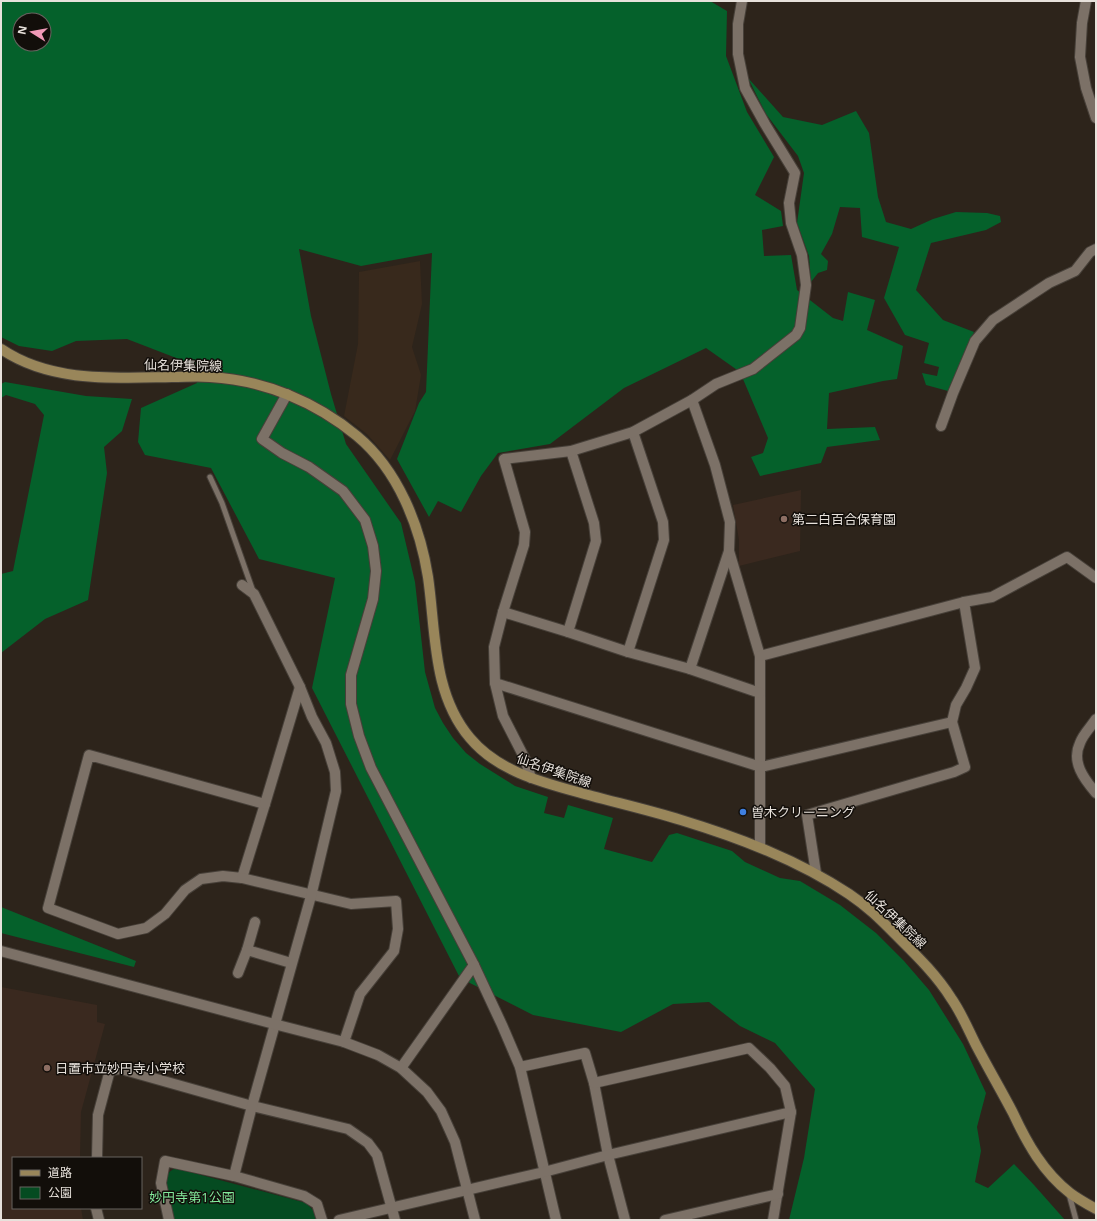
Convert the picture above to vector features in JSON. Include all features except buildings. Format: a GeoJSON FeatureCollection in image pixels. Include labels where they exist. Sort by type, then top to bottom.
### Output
{"type":"FeatureCollection","features":[{"type":"Feature","properties":{"kind":"main road","name":"仙名伊集院線"},"geometry":{"type":"LineString","coordinates":[[1,348],[18,359],[32,365],[47,370],[68,374],[112,378],[209,376],[247,382],[287,394],[308,403],[332,417],[360,438],[378,458],[396,484],[417,533],[424,555],[428,579],[437,662],[442,686],[448,703],[457,720],[480,750],[510,769],[530,778],[679,820],[760,847],[816,873],[868,908],[915,954],[936,977],[952,999],[1023,1135],[1037,1158],[1069,1193],[1096,1209]]}},
{"type":"Feature","properties":{"kind":"street"},"geometry":{"type":"LineString","coordinates":[[530,778],[525,759],[503,716],[494,683],[494,647],[503,612],[524,545],[525,532],[504,459],[571,451],[633,432],[692,400],[716,384],[753,369],[796,335],[800,328],[806,286],[802,255],[791,222],[789,203],[795,173],[745,88],[738,54],[738,24],[742,1]]}},
{"type":"Feature","properties":{"kind":"street"},"geometry":{"type":"LineString","coordinates":[[1086,1],[1082,23],[1080,57],[1086,88],[1096,118]]}},
{"type":"Feature","properties":{"kind":"street"},"geometry":{"type":"LineString","coordinates":[[941,426],[975,341],[993,320],[1049,283],[1075,271],[1090,252],[1096,250]]}},
{"type":"Feature","properties":{"kind":"street"},"geometry":{"type":"LineString","coordinates":[[287,394],[262,439],[282,453],[309,467],[343,491],[365,520],[374,546],[376,571],[373,599],[351,675],[351,704],[359,736],[371,768],[474,965],[520,1067],[556,1220]]}},
{"type":"Feature","properties":{"kind":"street"},"geometry":{"type":"LineString","coordinates":[[690,669],[729,551],[730,522],[715,465],[692,400]]}},
{"type":"Feature","properties":{"kind":"street"},"geometry":{"type":"LineString","coordinates":[[628,652],[664,540],[663,522],[633,432]]}},
{"type":"Feature","properties":{"kind":"street"},"geometry":{"type":"LineString","coordinates":[[568,632],[596,541],[594,523],[571,451]]}},
{"type":"Feature","properties":{"kind":"street"},"geometry":{"type":"LineString","coordinates":[[729,551],[760,656],[760,847]]}},
{"type":"Feature","properties":{"kind":"street"},"geometry":{"type":"LineString","coordinates":[[760,656],[964,602],[992,597],[1067,557],[1096,578]]}},
{"type":"Feature","properties":{"kind":"street"},"geometry":{"type":"LineString","coordinates":[[234,1176],[274,1024],[310,896],[336,791],[335,772],[326,743],[312,717],[300,687],[254,594],[242,585]]}},
{"type":"Feature","properties":{"kind":"street"},"geometry":{"type":"LineString","coordinates":[[816,873],[807,815],[954,772],[966,767],[952,722],[956,705],[975,668],[964,602]]}},
{"type":"Feature","properties":{"kind":"street"},"geometry":{"type":"LineString","coordinates":[[503,612],[628,652],[690,669],[760,693]]}},
{"type":"Feature","properties":{"kind":"street"},"geometry":{"type":"LineString","coordinates":[[494,683],[761,767],[952,722]]}},
{"type":"Feature","properties":{"kind":"street"},"geometry":{"type":"LineString","coordinates":[[242,878],[300,687]]}},
{"type":"Feature","properties":{"kind":"street"},"geometry":{"type":"LineString","coordinates":[[1096,719],[1080,742],[1077,752],[1078,766],[1084,779],[1096,793]]}},
{"type":"Feature","properties":{"kind":"street"},"geometry":{"type":"LineString","coordinates":[[265,804],[89,755],[48,908],[118,934],[146,928],[165,914],[185,890],[201,879],[223,876],[242,878],[310,896],[351,904],[396,901],[398,928],[394,951],[360,994],[344,1042]]}},
{"type":"Feature","properties":{"kind":"street"},"geometry":{"type":"LineString","coordinates":[[238,973],[247,950],[255,922]]}},
{"type":"Feature","properties":{"kind":"street"},"geometry":{"type":"LineString","coordinates":[[1,950],[344,1042],[378,1055],[401,1068],[427,1092],[441,1111],[455,1142],[475,1220]]}},
{"type":"Feature","properties":{"kind":"street"},"geometry":{"type":"LineString","coordinates":[[247,950],[291,963]]}},
{"type":"Feature","properties":{"kind":"street"},"geometry":{"type":"LineString","coordinates":[[401,1068],[474,965]]}},
{"type":"Feature","properties":{"kind":"street"},"geometry":{"type":"LineString","coordinates":[[594,1083],[749,1048],[770,1068],[785,1086],[791,1112],[773,1220]]}},
{"type":"Feature","properties":{"kind":"street"},"geometry":{"type":"LineString","coordinates":[[520,1067],[585,1053],[594,1083],[608,1155],[625,1220]]}},
{"type":"Feature","properties":{"kind":"street"},"geometry":{"type":"LineString","coordinates":[[97,1157],[98,1115],[110,1070],[121,1069],[252,1106],[348,1129],[368,1143],[378,1155],[395,1220]]}},
{"type":"Feature","properties":{"kind":"street"},"geometry":{"type":"LineString","coordinates":[[339,1220],[791,1112]]}},
{"type":"Feature","properties":{"kind":"street"},"geometry":{"type":"LineString","coordinates":[[169,1220],[161,1183],[164,1161],[234,1176],[304,1196],[317,1204],[322,1220]]}},
{"type":"Feature","properties":{"kind":"street"},"geometry":{"type":"LineString","coordinates":[[665,1220],[778,1194]]}},
{"type":"Feature","properties":{"kind":"street"},"geometry":{"type":"LineString","coordinates":[[96,1209],[99,1220]]}},
{"type":"Feature","properties":{"kind":"lane"},"geometry":{"type":"LineString","coordinates":[[210,477],[222,503],[254,594]]}},
{"type":"Feature","properties":{"kind":"lane"},"geometry":{"type":"LineString","coordinates":[[1069,1193],[1076,1220]]}},
{"type":"Feature","properties":{"kind":"shaded area"},"geometry":{"type":"Polygon","coordinates":[[[420,261],[422,304],[412,347],[421,375],[415,411],[390,460],[367,434],[344,416],[358,344],[359,272],[420,261]]]}},
{"type":"Feature","properties":{"kind":"shaded area"},"geometry":{"type":"Polygon","coordinates":[[[801,490],[800,551],[739,566],[739,540],[733,505],[801,490]]]}},
{"type":"Feature","properties":{"kind":"shaded area","name":"日置市立妙円寺小学校"},"geometry":{"type":"Polygon","coordinates":[[[1,987],[97,1005],[97,1022],[105,1024],[81,1112],[80,1157],[12,1157],[12,1209],[81,1209],[83,1220],[1,1220],[1,987]]]}},
{"type":"Feature","properties":{"kind":"green space"},"geometry":{"type":"Polygon","coordinates":[[[1,1],[710,1],[727,11],[726,56],[747,112],[774,157],[755,195],[781,211],[783,226],[762,230],[764,256],[791,255],[797,290],[833,318],[843,321],[848,292],[875,300],[867,330],[903,346],[897,379],[829,393],[827,429],[875,427],[880,440],[827,447],[821,463],[760,476],[751,457],[763,453],[768,438],[740,372],[706,348],[624,388],[550,444],[498,453],[481,476],[461,512],[438,501],[429,517],[397,459],[419,403],[426,392],[432,253],[361,266],[299,249],[311,316],[331,394],[346,444],[401,523],[415,582],[425,672],[435,708],[453,738],[466,753],[480,764],[515,786],[548,797],[544,813],[564,818],[568,805],[613,818],[604,849],[652,862],[669,835],[677,833],[732,851],[745,862],[780,878],[800,881],[840,905],[876,933],[904,961],[929,990],[963,1044],[986,1093],[977,1127],[981,1151],[975,1182],[988,1188],[1014,1164],[1065,1220],[789,1220],[804,1158],[815,1089],[775,1043],[740,1026],[709,1002],[673,1004],[621,1032],[533,1015],[460,978],[312,688],[335,578],[259,559],[211,468],[145,455],[138,442],[141,408],[197,383],[197,366],[127,339],[76,341],[52,351],[19,346],[1,337],[1,1]]]}},
{"type":"Feature","properties":{"kind":"green space"},"geometry":{"type":"Polygon","coordinates":[[[748,78],[783,117],[822,125],[856,111],[869,133],[878,197],[886,222],[911,229],[933,219],[956,212],[987,213],[1000,216],[1001,222],[986,230],[931,243],[916,290],[943,320],[974,332],[948,391],[926,385],[922,373],[937,376],[939,367],[924,363],[929,343],[905,335],[884,298],[899,247],[862,237],[860,208],[840,207],[832,234],[821,254],[828,261],[827,270],[818,273],[811,282],[809,256],[797,223],[804,173],[798,156],[766,114],[748,78]]]}},
{"type":"Feature","properties":{"kind":"green space"},"geometry":{"type":"Polygon","coordinates":[[[5,382],[86,396],[132,399],[122,431],[104,447],[107,473],[88,600],[45,619],[1,653],[1,574],[13,571],[44,415],[35,404],[6,395],[1,398],[1,384],[5,382]]]}},
{"type":"Feature","properties":{"kind":"green space"},"geometry":{"type":"Polygon","coordinates":[[[1,907],[136,961],[134,967],[1,933],[1,907]]]}},
{"type":"Feature","properties":{"kind":"green space","name":"妙円寺第1公園"},"geometry":{"type":"Polygon","coordinates":[[[175,1168],[306,1203],[313,1210],[316,1220],[174,1220],[166,1186],[168,1173],[175,1168]]]}},
{"type":"Feature","properties":{"kind":"place","name":"第二白百合保育園"},"geometry":{"type":"Point","coordinates":[784,519]}},
{"type":"Feature","properties":{"kind":"place","name":"曽木クリーニング"},"geometry":{"type":"Point","coordinates":[743,812]}},
{"type":"Feature","properties":{"kind":"place","name":"日置市立妙円寺小学校"},"geometry":{"type":"Point","coordinates":[47,1068]}}]}
